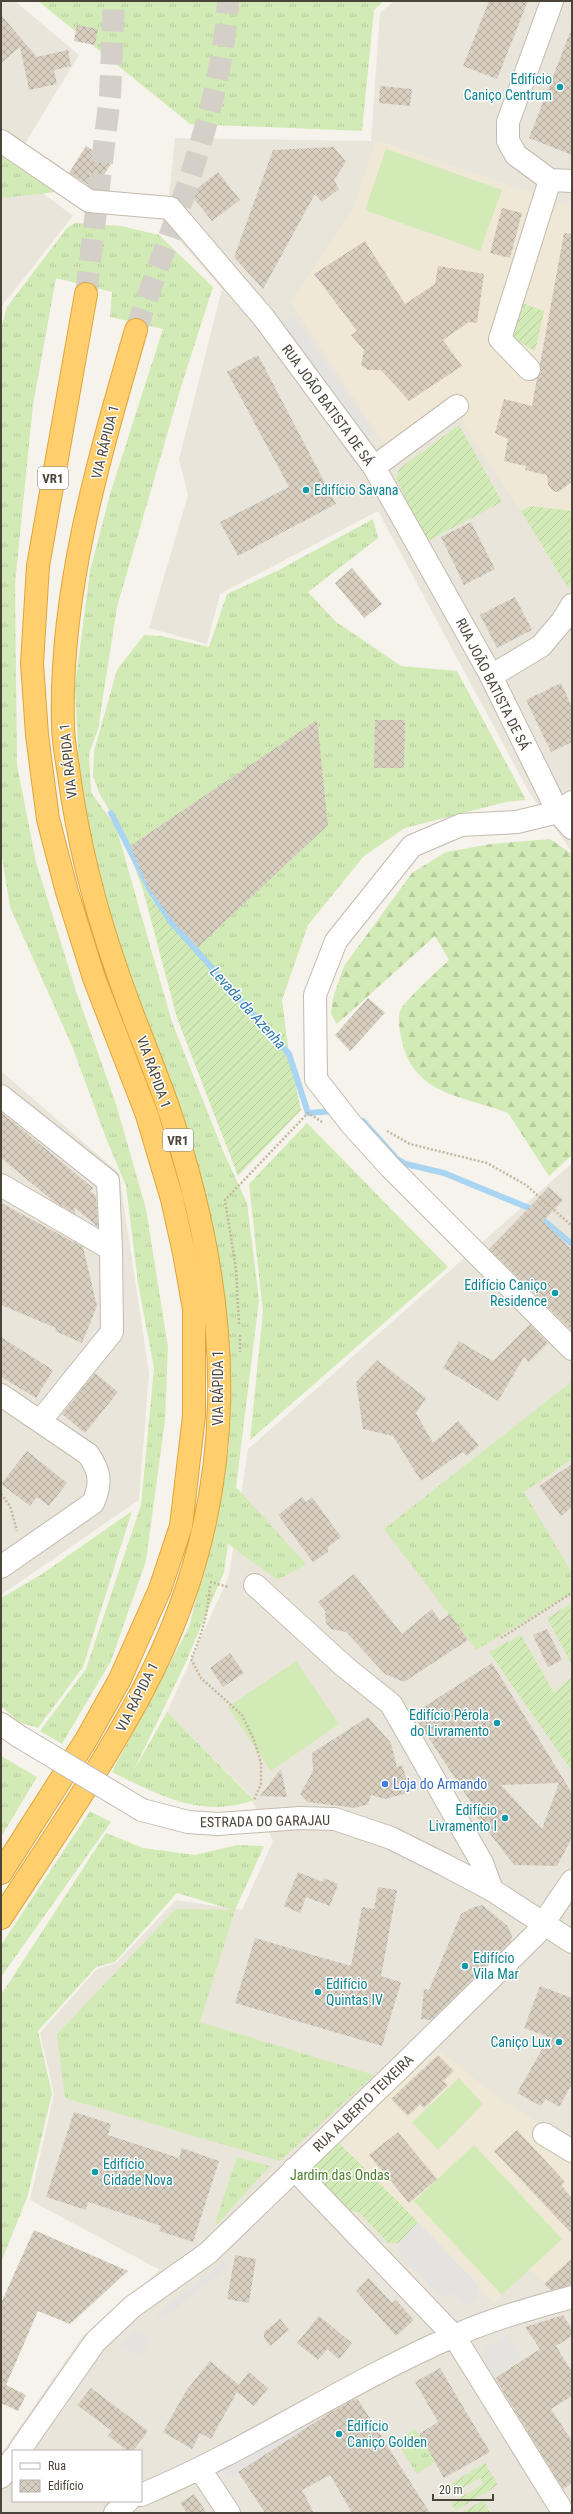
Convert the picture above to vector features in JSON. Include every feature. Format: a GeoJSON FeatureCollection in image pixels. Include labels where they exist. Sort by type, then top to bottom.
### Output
{"type":"FeatureCollection","features":[{"type":"Feature","properties":{"kind":"highway","name":"VIA RÁPIDA 1"},"geometry":{"type":"LineString","coordinates":[[1,1873],[82,1746],[120,1679],[160,1589],[181,1526],[194,1416],[194,1309],[172,1199],[147,1115],[94,978],[67,892],[48,819],[37,734],[32,663],[38,566],[86,294]]}},
{"type":"Feature","properties":{"kind":"highway","name":"VIA RÁPIDA 1"},"geometry":{"type":"LineString","coordinates":[[1,1918],[107,1753],[145,1686],[185,1592],[205,1527],[215,1463],[220,1371],[216,1303],[209,1256],[191,1180],[167,1104],[116,969],[92,888],[74,815],[63,728],[64,663],[77,570],[113,410],[136,330]]}},
{"type":"Feature","properties":{"kind":"street"},"geometry":{"type":"LineString","coordinates":[[552,1],[508,122],[508,141],[516,156],[550,180],[572,182]]}},
{"type":"Feature","properties":{"kind":"street","name":"RUA JOÃO BATISTA DE SÁ"},"geometry":{"type":"LineString","coordinates":[[1,141],[89,201],[170,208],[264,318],[374,467],[565,807],[572,828]]}},
{"type":"Feature","properties":{"kind":"street"},"geometry":{"type":"LineString","coordinates":[[529,369],[500,339],[550,180]]}},
{"type":"Feature","properties":{"kind":"street"},"geometry":{"type":"LineString","coordinates":[[374,467],[457,406]]}},
{"type":"Feature","properties":{"kind":"street"},"geometry":{"type":"LineString","coordinates":[[491,676],[541,646],[563,620],[572,605]]}},
{"type":"Feature","properties":{"kind":"street"},"geometry":{"type":"LineString","coordinates":[[565,807],[517,822],[461,825],[412,846],[336,941],[315,995],[316,1079],[351,1124],[390,1167],[572,1349]]}},
{"type":"Feature","properties":{"kind":"street"},"geometry":{"type":"LineString","coordinates":[[1,1096],[108,1181],[112,1332],[41,1420]]}},
{"type":"Feature","properties":{"kind":"street"},"geometry":{"type":"LineString","coordinates":[[1,1185],[111,1249]]}},
{"type":"Feature","properties":{"kind":"street"},"geometry":{"type":"LineString","coordinates":[[1,1395],[41,1420],[88,1454],[97,1467],[100,1478],[99,1489],[93,1503],[1,1567]]}},
{"type":"Feature","properties":{"kind":"street"},"geometry":{"type":"LineString","coordinates":[[255,1585],[345,1667],[390,1704],[482,1863],[492,1890]]}},
{"type":"Feature","properties":{"kind":"street","name":"ESTRADA DO GARAJAU"},"geometry":{"type":"LineString","coordinates":[[1,1724],[20,1737],[142,1810],[188,1822],[218,1824],[300,1818],[335,1819],[390,1838],[492,1890],[572,1942]]}},
{"type":"Feature","properties":{"kind":"street","name":"RUA ALBERTO TEIXEIRA"},"geometry":{"type":"LineString","coordinates":[[20,2450],[94,2342],[132,2307],[208,2253],[401,2067],[544,1925],[572,1881]]}},
{"type":"Feature","properties":{"kind":"street"},"geometry":{"type":"LineString","coordinates":[[544,2134],[572,2150]]}},
{"type":"Feature","properties":{"kind":"street"},"geometry":{"type":"LineString","coordinates":[[294,2169],[454,2336],[561,2507]]}},
{"type":"Feature","properties":{"kind":"street"},"geometry":{"type":"LineString","coordinates":[[142,2495],[193,2473],[370,2377],[454,2336],[516,2312],[572,2297]]}},
{"type":"Feature","properties":{"kind":"street"},"geometry":{"type":"LineString","coordinates":[[1,2477],[12,2460]]}},
{"type":"Feature","properties":{"kind":"street"},"geometry":{"type":"LineString","coordinates":[[193,2473],[229,2513]]}},
{"type":"Feature","properties":{"kind":"street"},"geometry":{"type":"LineString","coordinates":[[115,2513],[127,2502]]}},
{"type":"Feature","properties":{"kind":"path"},"geometry":{"type":"LineString","coordinates":[[240,1354],[236,1269],[225,1200],[308,1114],[327,1126]]}},
{"type":"Feature","properties":{"kind":"path"},"geometry":{"type":"LineString","coordinates":[[385,1129],[410,1144],[487,1163],[526,1185],[572,1226]]}},
{"type":"Feature","properties":{"kind":"path"},"geometry":{"type":"LineString","coordinates":[[1,1494],[10,1506],[14,1524],[21,1538]]}},
{"type":"Feature","properties":{"kind":"path"},"geometry":{"type":"LineString","coordinates":[[211,1574],[209,1607],[201,1636],[191,1659],[201,1678],[242,1715],[254,1740],[261,1764],[261,1784],[253,1803]]}},
{"type":"Feature","properties":{"kind":"path"},"geometry":{"type":"LineString","coordinates":[[210,1582],[228,1587]]}},
{"type":"Feature","properties":{"kind":"path"},"geometry":{"type":"LineString","coordinates":[[501,1638],[572,1593]]}},
{"type":"Feature","properties":{"kind":"shaded area"},"geometry":{"type":"Polygon","coordinates":[[[1,1],[15,1],[79,55],[10,168],[73,216],[1,307],[1,1]]]}},
{"type":"Feature","properties":{"kind":"shaded area"},"geometry":{"type":"Polygon","coordinates":[[[394,1],[572,1],[572,852],[530,794],[378,511],[220,594],[207,644],[149,628],[188,495],[179,459],[222,289],[166,225],[175,138],[371,141],[380,13],[394,1]]]}},
{"type":"Feature","properties":{"kind":"shaded area"},"geometry":{"type":"Polygon","coordinates":[[[376,140],[572,207],[572,581],[568,588],[521,511],[460,418],[398,465],[291,302],[353,209],[376,140]]]}},
{"type":"Feature","properties":{"kind":"shaded area"},"geometry":{"type":"Polygon","coordinates":[[[293,314],[374,433],[363,442],[282,322],[293,314]]]}},
{"type":"Feature","properties":{"kind":"shaded area"},"geometry":{"type":"Polygon","coordinates":[[[1,1071],[119,1173],[149,1373],[139,1500],[1,1595],[1,1071]]]}},
{"type":"Feature","properties":{"kind":"shaded area"},"geometry":{"type":"Polygon","coordinates":[[[572,1163],[572,2513],[1,2513],[1,2454],[81,2338],[160,2270],[30,2200],[54,2094],[40,2033],[97,1969],[116,1963],[176,1900],[242,1910],[273,1841],[252,1801],[254,1799],[167,1712],[229,1576],[248,1449],[572,1163]]]}},
{"type":"Feature","properties":{"kind":"shaded area"},"geometry":{"type":"Polygon","coordinates":[[[437,2051],[443,2053],[497,2097],[572,2144],[572,2287],[561,2298],[529,2269],[494,2303],[338,2142],[437,2051]]]}},
{"type":"Feature","properties":{"kind":"shaded area"},"geometry":{"type":"Polygon","coordinates":[[[418,2222],[478,2285],[478,2299],[466,2305],[455,2294],[440,2296],[398,2253],[399,2243],[418,2222]]]}},
{"type":"Feature","properties":{"kind":"shaded area"},"geometry":{"type":"Polygon","coordinates":[[[225,2261],[230,2267],[162,2319],[156,2314],[225,2261]]]}},
{"type":"Feature","properties":{"kind":"shaded area"},"geometry":{"type":"Polygon","coordinates":[[[136,2330],[150,2337],[142,2356],[120,2345],[136,2330]]]}},
{"type":"Feature","properties":{"kind":"shaded area"},"geometry":{"type":"Polygon","coordinates":[[[508,2334],[521,2358],[491,2377],[484,2355],[488,2346],[508,2334]]]}},
{"type":"Feature","properties":{"kind":"shaded area"},"geometry":{"type":"Polygon","coordinates":[[[316,2409],[323,2421],[228,2480],[221,2468],[316,2409]]]}},
{"type":"Feature","properties":{"kind":"green space"},"geometry":{"type":"Polygon","coordinates":[[[38,1],[384,1],[374,10],[362,131],[190,124],[38,1]]]}},
{"type":"Feature","properties":{"kind":"green space"},"geometry":{"type":"Polygon","coordinates":[[[386,149],[502,190],[480,251],[365,210],[386,149]]]}},
{"type":"Feature","properties":{"kind":"green space"},"geometry":{"type":"Polygon","coordinates":[[[1,155],[56,192],[1,198],[1,155]]]}},
{"type":"Feature","properties":{"kind":"green space"},"geometry":{"type":"Polygon","coordinates":[[[75,223],[121,226],[159,235],[213,287],[181,387],[117,607],[98,729],[89,754],[91,792],[116,827],[172,1022],[223,1151],[247,1203],[259,1300],[236,1487],[306,1564],[278,1580],[228,1544],[224,1572],[185,1664],[133,1772],[167,1712],[254,1800],[235,1805],[216,1807],[198,1806],[163,1796],[112,1772],[189,1627],[215,1523],[229,1447],[230,1383],[226,1309],[211,1219],[189,1146],[118,951],[80,789],[75,686],[90,571],[110,494],[163,329],[110,317],[112,292],[56,278],[33,405],[15,584],[17,765],[36,862],[76,991],[116,1104],[146,1209],[168,1347],[165,1420],[146,1561],[111,1661],[62,1744],[40,1731],[86,1669],[141,1505],[154,1368],[138,1283],[126,1186],[106,1138],[72,1046],[10,907],[1,851],[1,328],[7,307],[67,228],[75,223]]]}},
{"type":"Feature","properties":{"kind":"green space"},"geometry":{"type":"Polygon","coordinates":[[[522,303],[544,311],[535,351],[513,338],[522,303]]]}},
{"type":"Feature","properties":{"kind":"green space"},"geometry":{"type":"Polygon","coordinates":[[[459,425],[502,502],[426,542],[396,478],[399,469],[459,425]]]}},
{"type":"Feature","properties":{"kind":"green space"},"geometry":{"type":"Polygon","coordinates":[[[530,506],[572,511],[572,581],[568,588],[521,511],[530,506]]]}},
{"type":"Feature","properties":{"kind":"green space"},"geometry":{"type":"Polygon","coordinates":[[[373,519],[378,538],[308,592],[335,621],[401,666],[457,671],[526,800],[506,802],[405,828],[364,856],[308,925],[282,1000],[289,1054],[143,890],[121,829],[100,795],[93,776],[94,751],[117,670],[144,635],[161,636],[209,647],[227,594],[277,571],[373,519]]]}},
{"type":"Feature","properties":{"kind":"green space"},"geometry":{"type":"Polygon","coordinates":[[[550,839],[572,854],[572,1155],[549,1176],[508,1113],[443,1091],[429,1083],[418,1073],[408,1059],[400,1029],[400,1011],[415,993],[449,960],[435,936],[337,1024],[331,1014],[333,998],[344,966],[412,873],[446,852],[491,844],[550,839]]]}},
{"type":"Feature","properties":{"kind":"green space"},"geometry":{"type":"Polygon","coordinates":[[[143,890],[289,1054],[301,1110],[238,1176],[177,1018],[143,890]]]}},
{"type":"Feature","properties":{"kind":"green space"},"geometry":{"type":"Polygon","coordinates":[[[307,1123],[448,1267],[250,1440],[263,1312],[249,1184],[307,1123]]]}},
{"type":"Feature","properties":{"kind":"green space"},"geometry":{"type":"Polygon","coordinates":[[[571,1382],[572,1459],[524,1492],[572,1573],[572,1593],[476,1650],[384,1529],[571,1382]]]}},
{"type":"Feature","properties":{"kind":"green space"},"geometry":{"type":"Polygon","coordinates":[[[132,1511],[83,1667],[38,1728],[19,1722],[1,1706],[1,1598],[42,1574],[132,1511]]]}},
{"type":"Feature","properties":{"kind":"green space"},"geometry":{"type":"Polygon","coordinates":[[[572,1603],[572,1665],[547,1618],[572,1603]]]}},
{"type":"Feature","properties":{"kind":"green space"},"geometry":{"type":"Polygon","coordinates":[[[521,1635],[554,1693],[572,1677],[572,1771],[489,1652],[521,1635]]]}},
{"type":"Feature","properties":{"kind":"green space"},"geometry":{"type":"Polygon","coordinates":[[[296,1661],[339,1724],[271,1771],[228,1707],[296,1661]]]}},
{"type":"Feature","properties":{"kind":"green space"},"geometry":{"type":"Polygon","coordinates":[[[1,1756],[37,1777],[1,1837],[1,1756]]]}},
{"type":"Feature","properties":{"kind":"green space"},"geometry":{"type":"Polygon","coordinates":[[[90,1811],[111,1822],[1,1977],[1,1945],[90,1811]]]}},
{"type":"Feature","properties":{"kind":"green space"},"geometry":{"type":"Polygon","coordinates":[[[106,1833],[143,1848],[195,1855],[237,1845],[264,1846],[235,1910],[200,2022],[374,2075],[280,2161],[65,2098],[57,2034],[176,1909],[233,1910],[177,1893],[115,1962],[96,1967],[38,2031],[52,2094],[27,2198],[1,2262],[1,1995],[106,1833]]]}},
{"type":"Feature","properties":{"kind":"green space"},"geometry":{"type":"Polygon","coordinates":[[[459,2078],[483,2104],[438,2150],[412,2122],[459,2078]]]}},
{"type":"Feature","properties":{"kind":"green space","name":"Jardim das Ondas"},"geometry":{"type":"Polygon","coordinates":[[[338,2142],[418,2222],[399,2243],[388,2243],[359,2212],[345,2210],[315,2184],[314,2167],[338,2142]]]}},
{"type":"Feature","properties":{"kind":"green space"},"geometry":{"type":"Polygon","coordinates":[[[474,2145],[562,2239],[502,2295],[414,2201],[474,2145]]]}},
{"type":"Feature","properties":{"kind":"green space"},"geometry":{"type":"Polygon","coordinates":[[[237,2157],[270,2166],[217,2224],[215,2223],[237,2157]]]}},
{"type":"Feature","properties":{"kind":"green space"},"geometry":{"type":"Polygon","coordinates":[[[415,2429],[436,2462],[417,2474],[396,2441],[415,2429]]]}},
{"type":"Feature","properties":{"kind":"green space"},"geometry":{"type":"Polygon","coordinates":[[[485,2463],[498,2485],[455,2511],[451,2503],[483,2484],[480,2478],[447,2497],[442,2489],[485,2463]]]}},
{"type":"Feature","properties":{"kind":"green space"},"geometry":{"type":"Polygon","coordinates":[[[483,2500],[490,2513],[461,2513],[483,2500]]]}},
{"type":"Feature","properties":{"kind":"building","name":"Edifício Caniço Centrum"},"geometry":{"type":"Polygon","coordinates":[[[489,1],[528,1],[497,79],[463,66],[489,1]]]}},
{"type":"Feature","properties":{"kind":"building"},"geometry":{"type":"Polygon","coordinates":[[[1,15],[37,57],[68,50],[71,66],[54,70],[57,84],[29,90],[20,47],[1,63],[1,15]]]}},
{"type":"Feature","properties":{"kind":"building"},"geometry":{"type":"Polygon","coordinates":[[[77,25],[98,29],[95,45],[74,41],[77,25]]]}},
{"type":"Feature","properties":{"kind":"building","name":"Edifício Caniço Centrum"},"geometry":{"type":"Polygon","coordinates":[[[571,30],[572,31],[572,155],[529,138],[571,30]]]}},
{"type":"Feature","properties":{"kind":"building"},"geometry":{"type":"Polygon","coordinates":[[[380,86],[412,89],[410,106],[379,103],[380,86]]]}},
{"type":"Feature","properties":{"kind":"building"},"geometry":{"type":"Polygon","coordinates":[[[86,146],[112,162],[95,189],[69,173],[86,146]]]}},
{"type":"Feature","properties":{"kind":"building"},"geometry":{"type":"Polygon","coordinates":[[[334,147],[346,162],[334,180],[339,189],[322,202],[315,194],[263,289],[234,257],[273,150],[334,147]]]}},
{"type":"Feature","properties":{"kind":"building"},"geometry":{"type":"Polygon","coordinates":[[[218,172],[240,200],[212,221],[190,194],[218,172]]]}},
{"type":"Feature","properties":{"kind":"building"},"geometry":{"type":"Polygon","coordinates":[[[502,208],[522,213],[510,258],[490,253],[502,208]]]}},
{"type":"Feature","properties":{"kind":"building"},"geometry":{"type":"Polygon","coordinates":[[[564,233],[572,234],[572,482],[558,492],[553,491],[548,485],[547,475],[525,470],[526,466],[504,461],[508,439],[495,433],[504,399],[532,406],[537,378],[541,372],[540,364],[564,233]]]}},
{"type":"Feature","properties":{"kind":"building"},"geometry":{"type":"Polygon","coordinates":[[[365,241],[405,304],[435,284],[438,266],[484,274],[477,323],[469,322],[443,340],[462,366],[409,401],[381,370],[368,370],[361,365],[364,350],[351,335],[357,331],[314,274],[365,241]]]}},
{"type":"Feature","properties":{"kind":"building"},"geometry":{"type":"Polygon","coordinates":[[[258,355],[336,504],[238,556],[220,522],[289,487],[227,372],[258,355]]]}},
{"type":"Feature","properties":{"kind":"building"},"geometry":{"type":"Polygon","coordinates":[[[471,522],[495,569],[464,585],[441,537],[471,522]]]}},
{"type":"Feature","properties":{"kind":"building"},"geometry":{"type":"Polygon","coordinates":[[[352,568],[382,604],[364,618],[335,583],[352,568]]]}},
{"type":"Feature","properties":{"kind":"building"},"geometry":{"type":"Polygon","coordinates":[[[515,597],[532,630],[497,648],[480,615],[515,597]]]}},
{"type":"Feature","properties":{"kind":"building"},"geometry":{"type":"Polygon","coordinates":[[[561,683],[572,707],[572,742],[551,752],[526,700],[561,683]]]}},
{"type":"Feature","properties":{"kind":"building"},"geometry":{"type":"Polygon","coordinates":[[[317,720],[328,825],[198,947],[173,921],[149,888],[130,846],[317,720]]]}},
{"type":"Feature","properties":{"kind":"building"},"geometry":{"type":"Polygon","coordinates":[[[375,720],[405,720],[404,768],[374,768],[375,720]]]}},
{"type":"Feature","properties":{"kind":"building"},"geometry":{"type":"Polygon","coordinates":[[[368,998],[385,1013],[350,1051],[335,1035],[368,998]]]}},
{"type":"Feature","properties":{"kind":"building"},"geometry":{"type":"Polygon","coordinates":[[[1,1112],[93,1188],[90,1191],[96,1196],[98,1227],[74,1207],[75,1214],[52,1200],[1,1158],[1,1112]]]}},
{"type":"Feature","properties":{"kind":"building","name":"Edifício Caniço Residence"},"geometry":{"type":"Polygon","coordinates":[[[549,1187],[563,1200],[543,1221],[572,1250],[572,1331],[489,1249],[549,1187]]]}},
{"type":"Feature","properties":{"kind":"building"},"geometry":{"type":"Polygon","coordinates":[[[1,1203],[83,1247],[97,1306],[82,1343],[55,1331],[56,1328],[1,1305],[1,1203]]]}},
{"type":"Feature","properties":{"kind":"building"},"geometry":{"type":"Polygon","coordinates":[[[530,1324],[548,1343],[529,1362],[524,1357],[498,1401],[443,1368],[459,1341],[493,1361],[530,1324]]]}},
{"type":"Feature","properties":{"kind":"building"},"geometry":{"type":"Polygon","coordinates":[[[1,1337],[53,1370],[36,1398],[1,1377],[1,1337]]]}},
{"type":"Feature","properties":{"kind":"building"},"geometry":{"type":"Polygon","coordinates":[[[377,1360],[426,1398],[416,1413],[433,1443],[458,1421],[479,1445],[467,1456],[463,1452],[421,1481],[393,1436],[363,1429],[356,1382],[377,1360]]]}},
{"type":"Feature","properties":{"kind":"building"},"geometry":{"type":"Polygon","coordinates":[[[95,1373],[118,1392],[85,1433],[62,1414],[95,1373]]]}},
{"type":"Feature","properties":{"kind":"building"},"geometry":{"type":"Polygon","coordinates":[[[27,1451],[67,1483],[49,1506],[37,1497],[30,1506],[1,1484],[27,1451]]]}},
{"type":"Feature","properties":{"kind":"building"},"geometry":{"type":"Polygon","coordinates":[[[572,1464],[572,1507],[561,1516],[539,1486],[572,1464]]]}},
{"type":"Feature","properties":{"kind":"building"},"geometry":{"type":"Polygon","coordinates":[[[302,1497],[306,1502],[312,1497],[341,1537],[328,1547],[328,1552],[313,1562],[278,1515],[302,1497]]]}},
{"type":"Feature","properties":{"kind":"building"},"geometry":{"type":"Polygon","coordinates":[[[354,1574],[402,1634],[432,1609],[440,1621],[450,1614],[468,1640],[404,1682],[385,1674],[346,1632],[331,1629],[326,1623],[325,1611],[318,1602],[354,1574]]]}},
{"type":"Feature","properties":{"kind":"building"},"geometry":{"type":"Polygon","coordinates":[[[547,1629],[562,1660],[548,1667],[533,1635],[547,1629]]]}},
{"type":"Feature","properties":{"kind":"building"},"geometry":{"type":"Polygon","coordinates":[[[230,1653],[244,1673],[223,1687],[210,1668],[230,1653]]]}},
{"type":"Feature","properties":{"kind":"building","name":"Edifício Pérola do Livramento"},"geometry":{"type":"Polygon","coordinates":[[[492,1663],[572,1793],[572,1838],[557,1866],[514,1865],[470,1808],[474,1807],[413,1714],[492,1663]],[[559,1783],[501,1785],[542,1829],[559,1783]]]}},
{"type":"Feature","properties":{"kind":"building"},"geometry":{"type":"Polygon","coordinates":[[[368,1717],[391,1743],[397,1767],[402,1765],[411,1792],[385,1799],[371,1795],[368,1804],[355,1808],[307,1802],[300,1794],[313,1771],[312,1753],[368,1717]]]}},
{"type":"Feature","properties":{"kind":"building"},"geometry":{"type":"Polygon","coordinates":[[[281,1769],[287,1797],[260,1796],[281,1769]]]}},
{"type":"Feature","properties":{"kind":"building"},"geometry":{"type":"Polygon","coordinates":[[[298,1872],[323,1882],[324,1878],[338,1884],[330,1906],[306,1897],[300,1913],[284,1906],[298,1872]]]}},
{"type":"Feature","properties":{"kind":"building","name":"Edifício Quintas IV"},"geometry":{"type":"Polygon","coordinates":[[[378,1887],[397,1890],[381,1976],[401,1982],[382,2046],[235,2003],[255,1938],[351,1966],[362,1907],[374,1909],[378,1887]]]}},
{"type":"Feature","properties":{"kind":"building","name":"Edifício Vila Mar"},"geometry":{"type":"Polygon","coordinates":[[[482,1905],[508,1926],[512,1937],[511,1941],[431,2020],[421,2019],[424,1989],[429,1990],[461,1914],[471,1908],[482,1905]]]}},
{"type":"Feature","properties":{"kind":"building","name":"Caniço Lux"},"geometry":{"type":"Polygon","coordinates":[[[540,1986],[572,1998],[572,2084],[559,2107],[546,2099],[541,2106],[517,2093],[549,2037],[524,2028],[540,1986]]]}},
{"type":"Feature","properties":{"kind":"building"},"geometry":{"type":"Polygon","coordinates":[[[438,2055],[454,2071],[443,2081],[448,2085],[424,2108],[420,2104],[408,2116],[391,2099],[438,2055]]]}},
{"type":"Feature","properties":{"kind":"building"},"geometry":{"type":"Polygon","coordinates":[[[74,2112],[111,2124],[108,2135],[179,2158],[182,2148],[219,2161],[193,2242],[159,2231],[161,2226],[88,2202],[86,2210],[46,2197],[74,2112]]]}},
{"type":"Feature","properties":{"kind":"building"},"geometry":{"type":"Polygon","coordinates":[[[517,2130],[565,2182],[561,2185],[572,2198],[572,2234],[494,2151],[517,2130]]]}},
{"type":"Feature","properties":{"kind":"building"},"geometry":{"type":"Polygon","coordinates":[[[398,2132],[437,2179],[409,2203],[369,2155],[398,2132]]]}},
{"type":"Feature","properties":{"kind":"building"},"geometry":{"type":"Polygon","coordinates":[[[34,2230],[128,2271],[70,2324],[38,2311],[6,2385],[26,2395],[18,2411],[1,2403],[1,2303],[34,2230]]]}},
{"type":"Feature","properties":{"kind":"building"},"geometry":{"type":"Polygon","coordinates":[[[235,2255],[256,2259],[249,2303],[227,2299],[235,2255]]]}},
{"type":"Feature","properties":{"kind":"building"},"geometry":{"type":"Polygon","coordinates":[[[572,2258],[572,2285],[551,2290],[544,2284],[572,2258]]]}},
{"type":"Feature","properties":{"kind":"building"},"geometry":{"type":"Polygon","coordinates":[[[369,2278],[392,2303],[396,2300],[414,2320],[396,2336],[356,2291],[369,2278]]]}},
{"type":"Feature","properties":{"kind":"building"},"geometry":{"type":"Polygon","coordinates":[[[563,2315],[572,2329],[572,2336],[556,2346],[572,2372],[572,2396],[551,2409],[572,2441],[572,2483],[563,2489],[495,2378],[540,2349],[525,2327],[563,2315]]]}},
{"type":"Feature","properties":{"kind":"building"},"geometry":{"type":"Polygon","coordinates":[[[319,2316],[352,2343],[339,2359],[327,2349],[318,2360],[297,2343],[319,2316]]]}},
{"type":"Feature","properties":{"kind":"building"},"geometry":{"type":"Polygon","coordinates":[[[280,2319],[289,2330],[270,2346],[264,2338],[264,2332],[280,2319]]]}},
{"type":"Feature","properties":{"kind":"building"},"geometry":{"type":"Polygon","coordinates":[[[210,2361],[239,2385],[249,2372],[268,2388],[254,2406],[237,2392],[211,2439],[200,2433],[192,2449],[163,2432],[186,2391],[210,2361]]]}},
{"type":"Feature","properties":{"kind":"building"},"geometry":{"type":"Polygon","coordinates":[[[440,2368],[490,2452],[444,2478],[419,2434],[438,2422],[415,2382],[440,2368]]]}},
{"type":"Feature","properties":{"kind":"building"},"geometry":{"type":"Polygon","coordinates":[[[91,2388],[148,2431],[134,2450],[127,2450],[108,2436],[112,2431],[77,2405],[91,2388]]]}},
{"type":"Feature","properties":{"kind":"building","name":"Edifício Caniço Golden"},"geometry":{"type":"Polygon","coordinates":[[[357,2398],[430,2513],[352,2513],[330,2475],[302,2490],[314,2513],[265,2513],[238,2472],[331,2412],[357,2398]]]}},
{"type":"Feature","properties":{"kind":"building"},"geometry":{"type":"Polygon","coordinates":[[[194,2494],[207,2513],[187,2513],[180,2503],[194,2494]]]}},
{"type":"Feature","properties":{"kind":"waterway","name":"Levada da Azenha"},"geometry":{"type":"LineString","coordinates":[[111,813],[149,888],[171,922],[289,1054],[308,1113],[335,1111]]}},
{"type":"Feature","properties":{"kind":"waterway","name":"Levada da Azenha"},"geometry":{"type":"LineString","coordinates":[[363,1121],[397,1159],[406,1164],[444,1173],[529,1208],[572,1244]]}},
{"type":"Feature","properties":{"kind":"tunnel"},"geometry":{"type":"LineString","coordinates":[[86,294],[110,96],[114,1]]}},
{"type":"Feature","properties":{"kind":"tunnel"},"geometry":{"type":"LineString","coordinates":[[136,330],[193,168],[205,127],[216,86],[224,44],[228,1]]}},
{"type":"Feature","properties":{"kind":"place","name":"Edifício Caniço Centrum"},"geometry":{"type":"Point","coordinates":[560,87]}},
{"type":"Feature","properties":{"kind":"place","name":"Edifício Savana"},"geometry":{"type":"Point","coordinates":[306,490]}},
{"type":"Feature","properties":{"kind":"place","name":"Edifício Caniço Residence"},"geometry":{"type":"Point","coordinates":[555,1293]}},
{"type":"Feature","properties":{"kind":"place","name":"Edifício Pérola do Livramento"},"geometry":{"type":"Point","coordinates":[497,1723]}},
{"type":"Feature","properties":{"kind":"place","name":"Loja do Armando"},"geometry":{"type":"Point","coordinates":[385,1784]}},
{"type":"Feature","properties":{"kind":"place","name":"Edifício Livramento I"},"geometry":{"type":"Point","coordinates":[505,1818]}},
{"type":"Feature","properties":{"kind":"place","name":"Edifício Vila Mar"},"geometry":{"type":"Point","coordinates":[465,1966]}},
{"type":"Feature","properties":{"kind":"place","name":"Edifício Quintas IV"},"geometry":{"type":"Point","coordinates":[318,1992]}},
{"type":"Feature","properties":{"kind":"place","name":"Caniço Lux"},"geometry":{"type":"Point","coordinates":[559,2042]}},
{"type":"Feature","properties":{"kind":"place","name":"Edifício Cidade Nova"},"geometry":{"type":"Point","coordinates":[95,2172]}},
{"type":"Feature","properties":{"kind":"place","name":"Edifício Caniço Golden"},"geometry":{"type":"Point","coordinates":[339,2434]}}]}
